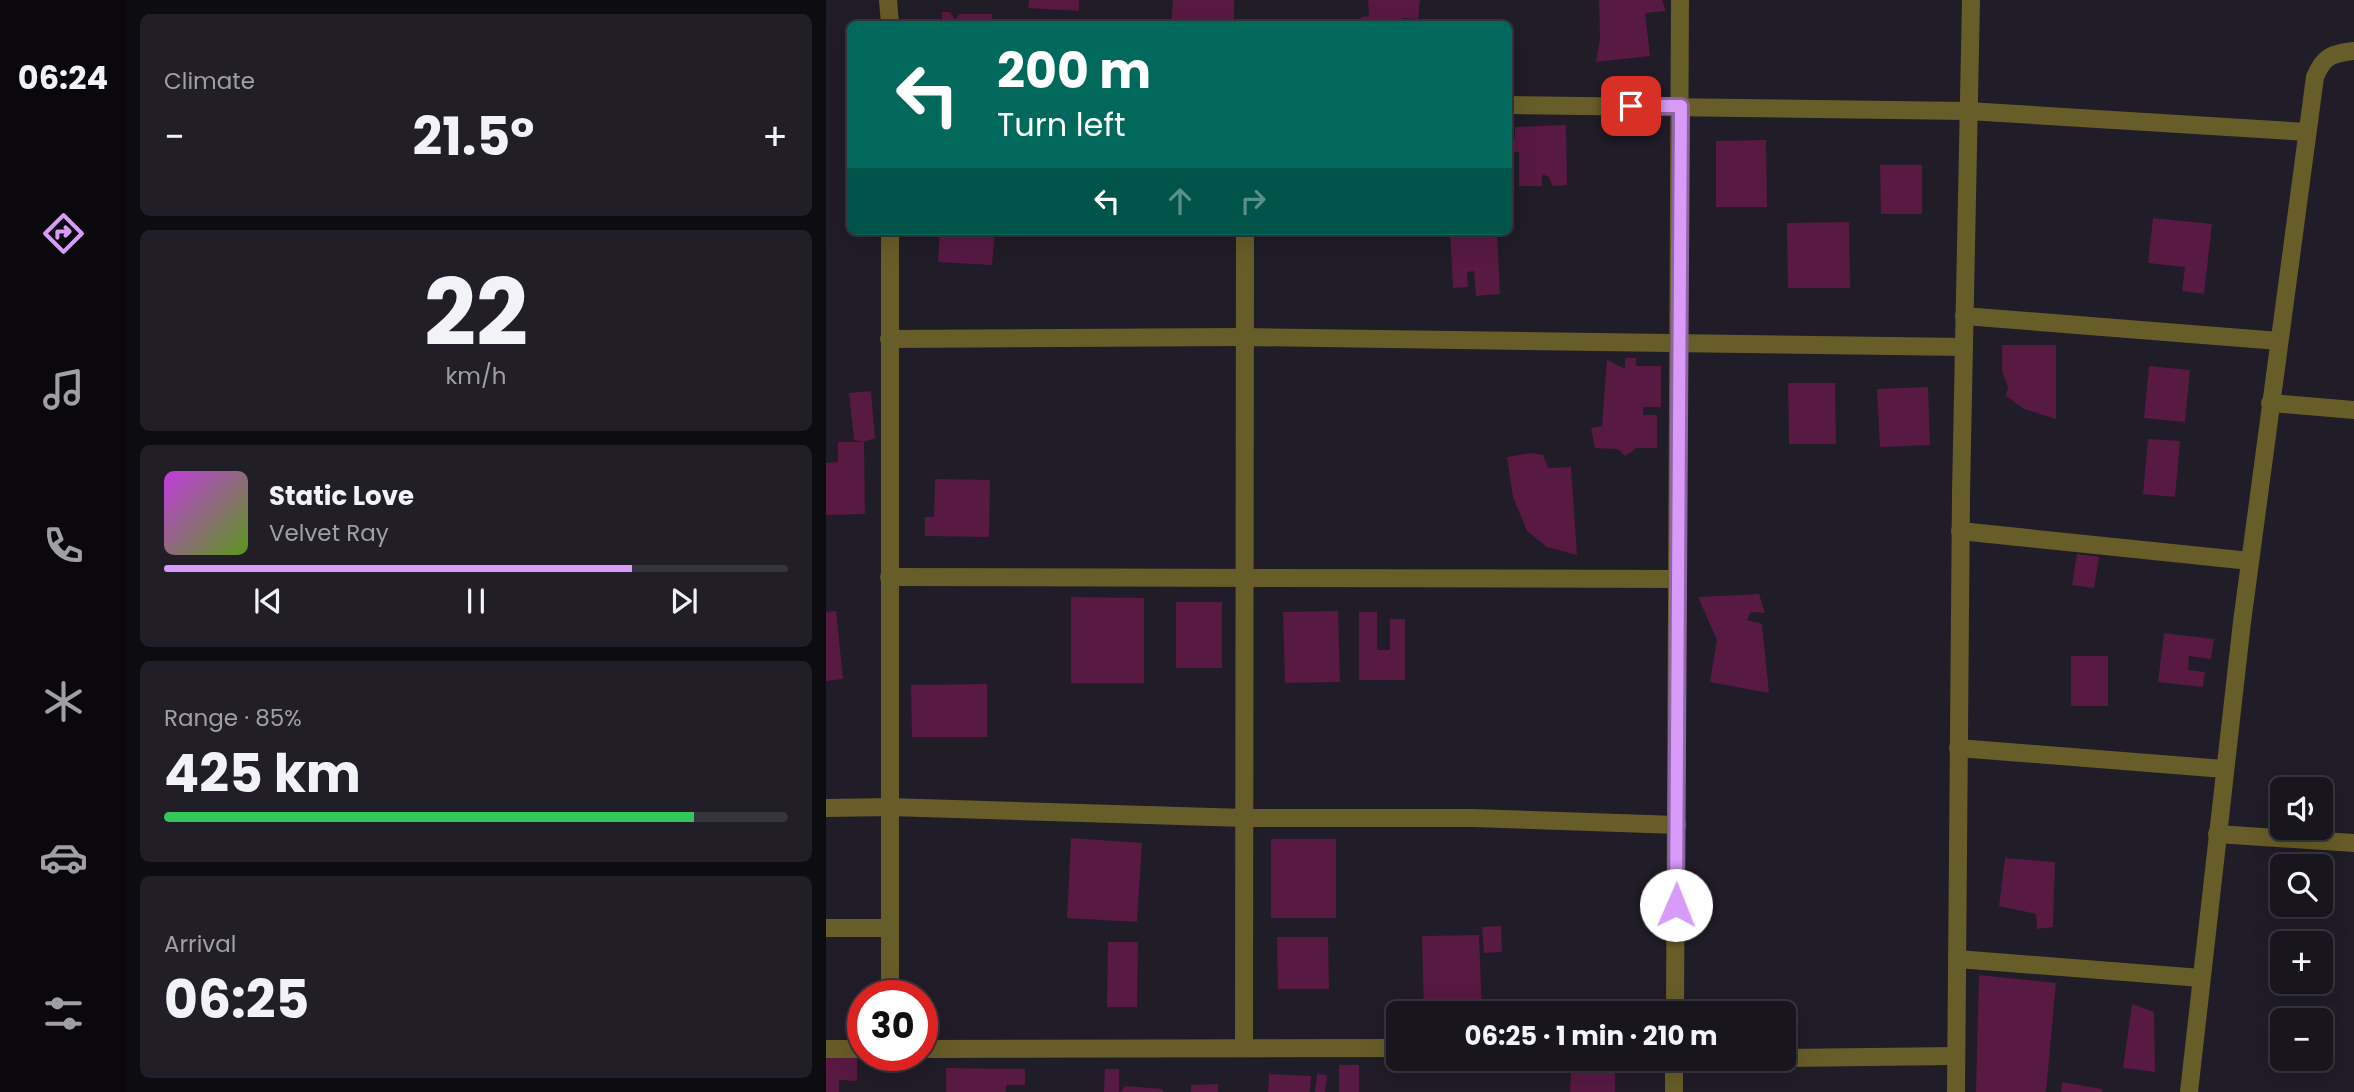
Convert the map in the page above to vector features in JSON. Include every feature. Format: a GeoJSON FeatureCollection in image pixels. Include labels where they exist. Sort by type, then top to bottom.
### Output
{"type":"FeatureCollection","features":[{"type":"Feature","properties":{"kind":"street"},"geometry":{"type":"LineString","coordinates":[[888,0],[890,21]]}},
{"type":"Feature","properties":{"kind":"street"},"geometry":{"type":"LineString","coordinates":[[1675,1001],[1680,0]]}},
{"type":"Feature","properties":{"kind":"street"},"geometry":{"type":"LineString","coordinates":[[1956,1092],[1960,531],[1971,0]]}},
{"type":"Feature","properties":{"kind":"street"},"geometry":{"type":"LineString","coordinates":[[2189,1092],[2224,769],[2315,76],[2321,62],[2330,53],[2354,51]]}},
{"type":"Feature","properties":{"kind":"street"},"geometry":{"type":"LineString","coordinates":[[1512,105],[1968,111],[2308,132]]}},
{"type":"Feature","properties":{"kind":"street"},"geometry":{"type":"LineString","coordinates":[[890,235],[890,980]]}},
{"type":"Feature","properties":{"kind":"street"},"geometry":{"type":"LineString","coordinates":[[1244,1048],[1245,235]]}},
{"type":"Feature","properties":{"kind":"street"},"geometry":{"type":"LineString","coordinates":[[1964,316],[2279,341]]}},
{"type":"Feature","properties":{"kind":"street"},"geometry":{"type":"LineString","coordinates":[[889,339],[1243,337],[1964,347]]}},
{"type":"Feature","properties":{"kind":"street"},"geometry":{"type":"LineString","coordinates":[[2270,403],[2354,410]]}},
{"type":"Feature","properties":{"kind":"street"},"geometry":{"type":"LineString","coordinates":[[1960,531],[2250,561]]}},
{"type":"Feature","properties":{"kind":"street"},"geometry":{"type":"LineString","coordinates":[[889,577],[1246,575],[1677,579]]}},
{"type":"Feature","properties":{"kind":"street"},"geometry":{"type":"LineString","coordinates":[[1958,748],[2224,769]]}},
{"type":"Feature","properties":{"kind":"street"},"geometry":{"type":"LineString","coordinates":[[826,808],[890,807],[1245,818],[1472,818],[1676,825]]}},
{"type":"Feature","properties":{"kind":"street"},"geometry":{"type":"LineString","coordinates":[[2217,834],[2354,843]]}},
{"type":"Feature","properties":{"kind":"street"},"geometry":{"type":"LineString","coordinates":[[826,928],[890,928]]}},
{"type":"Feature","properties":{"kind":"street"},"geometry":{"type":"LineString","coordinates":[[1956,959],[2201,978]]}},
{"type":"Feature","properties":{"kind":"street"},"geometry":{"type":"LineString","coordinates":[[938,1049],[1386,1048]]}},
{"type":"Feature","properties":{"kind":"street"},"geometry":{"type":"LineString","coordinates":[[826,1049],[847,1049]]}},
{"type":"Feature","properties":{"kind":"street"},"geometry":{"type":"LineString","coordinates":[[1796,1058],[1956,1056]]}},
{"type":"Feature","properties":{"kind":"street"},"geometry":{"type":"LineString","coordinates":[[1674,1071],[1674,1092]]}},
{"type":"Feature","properties":{"kind":"building"},"geometry":{"type":"Polygon","coordinates":[[[1029,0],[1079,0],[1079,11],[1028,8],[1029,0]]]}},
{"type":"Feature","properties":{"kind":"building"},"geometry":{"type":"Polygon","coordinates":[[[1173,0],[1234,0],[1234,21],[1171,21],[1173,0]]]}},
{"type":"Feature","properties":{"kind":"building"},"geometry":{"type":"Polygon","coordinates":[[[1368,0],[1420,0],[1418,19],[1361,21],[1361,17],[1369,16],[1368,0]]]}},
{"type":"Feature","properties":{"kind":"building"},"geometry":{"type":"Polygon","coordinates":[[[1599,0],[1662,0],[1666,11],[1645,13],[1650,56],[1596,62],[1600,39],[1599,0]]]}},
{"type":"Feature","properties":{"kind":"building"},"geometry":{"type":"Polygon","coordinates":[[[942,12],[950,12],[955,20],[959,14],[992,14],[992,21],[942,21],[942,12]]]}},
{"type":"Feature","properties":{"kind":"building"},"geometry":{"type":"Polygon","coordinates":[[[1566,125],[1567,185],[1552,186],[1549,177],[1542,174],[1542,186],[1519,186],[1519,152],[1512,152],[1515,127],[1566,125]]]}},
{"type":"Feature","properties":{"kind":"building"},"geometry":{"type":"Polygon","coordinates":[[[1766,140],[1767,207],[1716,207],[1716,141],[1766,140]]]}},
{"type":"Feature","properties":{"kind":"building"},"geometry":{"type":"Polygon","coordinates":[[[1880,165],[1922,165],[1922,214],[1881,214],[1880,165]]]}},
{"type":"Feature","properties":{"kind":"building"},"geometry":{"type":"Polygon","coordinates":[[[2153,218],[2212,224],[2204,294],[2182,291],[2185,267],[2148,263],[2153,218]]]}},
{"type":"Feature","properties":{"kind":"building"},"geometry":{"type":"Polygon","coordinates":[[[1849,222],[1850,288],[1788,288],[1787,223],[1849,222]]]}},
{"type":"Feature","properties":{"kind":"building"},"geometry":{"type":"Polygon","coordinates":[[[940,235],[995,235],[992,265],[938,262],[940,235]]]}},
{"type":"Feature","properties":{"kind":"building"},"geometry":{"type":"Polygon","coordinates":[[[1450,235],[1497,235],[1500,294],[1476,296],[1474,271],[1467,272],[1468,287],[1453,288],[1450,235]]]}},
{"type":"Feature","properties":{"kind":"building"},"geometry":{"type":"Polygon","coordinates":[[[2002,345],[2056,345],[2056,419],[2024,409],[2006,396],[2008,387],[2002,371],[2002,345]]]}},
{"type":"Feature","properties":{"kind":"building"},"geometry":{"type":"Polygon","coordinates":[[[1625,358],[1636,358],[1636,366],[1661,366],[1661,407],[1643,407],[1643,415],[1657,415],[1657,448],[1637,448],[1625,456],[1618,449],[1595,448],[1591,428],[1602,426],[1607,360],[1625,369],[1625,358]]]}},
{"type":"Feature","properties":{"kind":"building"},"geometry":{"type":"Polygon","coordinates":[[[2149,366],[2190,370],[2185,422],[2144,418],[2149,366]]]}},
{"type":"Feature","properties":{"kind":"building"},"geometry":{"type":"Polygon","coordinates":[[[1788,383],[1835,383],[1836,444],[1789,444],[1788,383]]]}},
{"type":"Feature","properties":{"kind":"building"},"geometry":{"type":"Polygon","coordinates":[[[1928,387],[1930,445],[1880,447],[1877,389],[1928,387]]]}},
{"type":"Feature","properties":{"kind":"building"},"geometry":{"type":"Polygon","coordinates":[[[871,391],[875,438],[864,442],[854,440],[849,393],[871,391]]]}},
{"type":"Feature","properties":{"kind":"building"},"geometry":{"type":"Polygon","coordinates":[[[2148,439],[2180,441],[2175,497],[2143,494],[2148,439]]]}},
{"type":"Feature","properties":{"kind":"building"},"geometry":{"type":"Polygon","coordinates":[[[838,442],[864,442],[865,514],[826,515],[826,463],[838,462],[838,442]]]}},
{"type":"Feature","properties":{"kind":"building"},"geometry":{"type":"Polygon","coordinates":[[[1531,453],[1543,455],[1548,468],[1571,467],[1577,555],[1547,547],[1527,531],[1513,497],[1507,457],[1531,453]]]}},
{"type":"Feature","properties":{"kind":"building"},"geometry":{"type":"Polygon","coordinates":[[[935,479],[990,480],[989,537],[925,536],[925,517],[934,517],[935,479]]]}},
{"type":"Feature","properties":{"kind":"building"},"geometry":{"type":"Polygon","coordinates":[[[2077,554],[2099,557],[2094,588],[2072,585],[2077,554]]]}},
{"type":"Feature","properties":{"kind":"building"},"geometry":{"type":"Polygon","coordinates":[[[1759,594],[1765,613],[1751,612],[1747,620],[1762,624],[1769,693],[1710,682],[1717,640],[1698,597],[1759,594]]]}},
{"type":"Feature","properties":{"kind":"building"},"geometry":{"type":"Polygon","coordinates":[[[1071,597],[1144,598],[1144,683],[1071,683],[1071,597]]]}},
{"type":"Feature","properties":{"kind":"building"},"geometry":{"type":"Polygon","coordinates":[[[1176,602],[1222,602],[1222,668],[1176,668],[1176,602]]]}},
{"type":"Feature","properties":{"kind":"building"},"geometry":{"type":"Polygon","coordinates":[[[836,611],[843,679],[826,681],[826,612],[836,611]]]}},
{"type":"Feature","properties":{"kind":"building"},"geometry":{"type":"Polygon","coordinates":[[[1338,611],[1340,682],[1285,683],[1283,612],[1338,611]]]}},
{"type":"Feature","properties":{"kind":"building"},"geometry":{"type":"Polygon","coordinates":[[[1359,612],[1377,612],[1377,650],[1390,650],[1390,619],[1405,619],[1405,680],[1359,680],[1359,612]]]}},
{"type":"Feature","properties":{"kind":"building"},"geometry":{"type":"Polygon","coordinates":[[[2164,633],[2214,639],[2211,659],[2189,656],[2188,670],[2205,672],[2203,687],[2158,682],[2164,633]]]}},
{"type":"Feature","properties":{"kind":"building"},"geometry":{"type":"Polygon","coordinates":[[[2071,656],[2108,656],[2108,706],[2071,706],[2071,656]]]}},
{"type":"Feature","properties":{"kind":"building"},"geometry":{"type":"Polygon","coordinates":[[[987,684],[987,737],[912,737],[911,685],[987,684]]]}},
{"type":"Feature","properties":{"kind":"building"},"geometry":{"type":"Polygon","coordinates":[[[1071,838],[1142,843],[1137,922],[1067,918],[1071,838]]]}},
{"type":"Feature","properties":{"kind":"building"},"geometry":{"type":"Polygon","coordinates":[[[1271,839],[1336,839],[1336,918],[1271,918],[1271,839]]]}},
{"type":"Feature","properties":{"kind":"building"},"geometry":{"type":"Polygon","coordinates":[[[2005,858],[2055,862],[2053,927],[2037,929],[2036,914],[1999,906],[2005,858]]]}},
{"type":"Feature","properties":{"kind":"building"},"geometry":{"type":"Polygon","coordinates":[[[1501,926],[1502,952],[1484,953],[1482,927],[1501,926]]]}},
{"type":"Feature","properties":{"kind":"building"},"geometry":{"type":"Polygon","coordinates":[[[1479,935],[1482,1001],[1424,1001],[1422,936],[1479,935]]]}},
{"type":"Feature","properties":{"kind":"building"},"geometry":{"type":"Polygon","coordinates":[[[1277,937],[1328,937],[1329,989],[1278,989],[1277,937]]]}},
{"type":"Feature","properties":{"kind":"building"},"geometry":{"type":"Polygon","coordinates":[[[1108,942],[1138,942],[1137,1007],[1107,1007],[1108,942]]]}},
{"type":"Feature","properties":{"kind":"building"},"geometry":{"type":"Polygon","coordinates":[[[1979,975],[2056,983],[2046,1092],[1976,1092],[1979,975]]]}},
{"type":"Feature","properties":{"kind":"building"},"geometry":{"type":"Polygon","coordinates":[[[2132,1004],[2154,1012],[2155,1072],[2123,1068],[2132,1004]]]}},
{"type":"Feature","properties":{"kind":"building"},"geometry":{"type":"Polygon","coordinates":[[[826,1053],[847,1054],[847,1071],[857,1071],[857,1081],[839,1080],[839,1092],[826,1092],[826,1053]]]}},
{"type":"Feature","properties":{"kind":"building"},"geometry":{"type":"Polygon","coordinates":[[[1339,1065],[1359,1065],[1359,1092],[1339,1092],[1339,1065]]]}},
{"type":"Feature","properties":{"kind":"building"},"geometry":{"type":"Polygon","coordinates":[[[946,1068],[1025,1069],[1025,1085],[1006,1085],[1006,1092],[946,1092],[946,1068]]]}},
{"type":"Feature","properties":{"kind":"building"},"geometry":{"type":"Polygon","coordinates":[[[1105,1069],[1119,1069],[1119,1092],[1104,1092],[1105,1069]]]}},
{"type":"Feature","properties":{"kind":"building"},"geometry":{"type":"Polygon","coordinates":[[[1571,1071],[1615,1071],[1615,1092],[1570,1092],[1571,1071]]]}},
{"type":"Feature","properties":{"kind":"building"},"geometry":{"type":"Polygon","coordinates":[[[1269,1074],[1311,1076],[1310,1092],[1268,1092],[1269,1074]]]}},
{"type":"Feature","properties":{"kind":"building"},"geometry":{"type":"Polygon","coordinates":[[[1317,1074],[1327,1075],[1325,1092],[1315,1092],[1317,1074]]]}},
{"type":"Feature","properties":{"kind":"building"},"geometry":{"type":"Polygon","coordinates":[[[2062,1082],[2102,1089],[2102,1092],[2061,1092],[2062,1082]]]}},
{"type":"Feature","properties":{"kind":"building"},"geometry":{"type":"Polygon","coordinates":[[[1218,1084],[1218,1092],[1191,1092],[1191,1085],[1218,1084]]]}},
{"type":"Feature","properties":{"kind":"building"},"geometry":{"type":"Polygon","coordinates":[[[1125,1086],[1162,1089],[1163,1092],[1121,1092],[1125,1086]]]}},
{"type":"Feature","properties":{"kind":"route"},"geometry":{"type":"LineString","coordinates":[[1631,106],[1681,106],[1676,905]]}}]}
